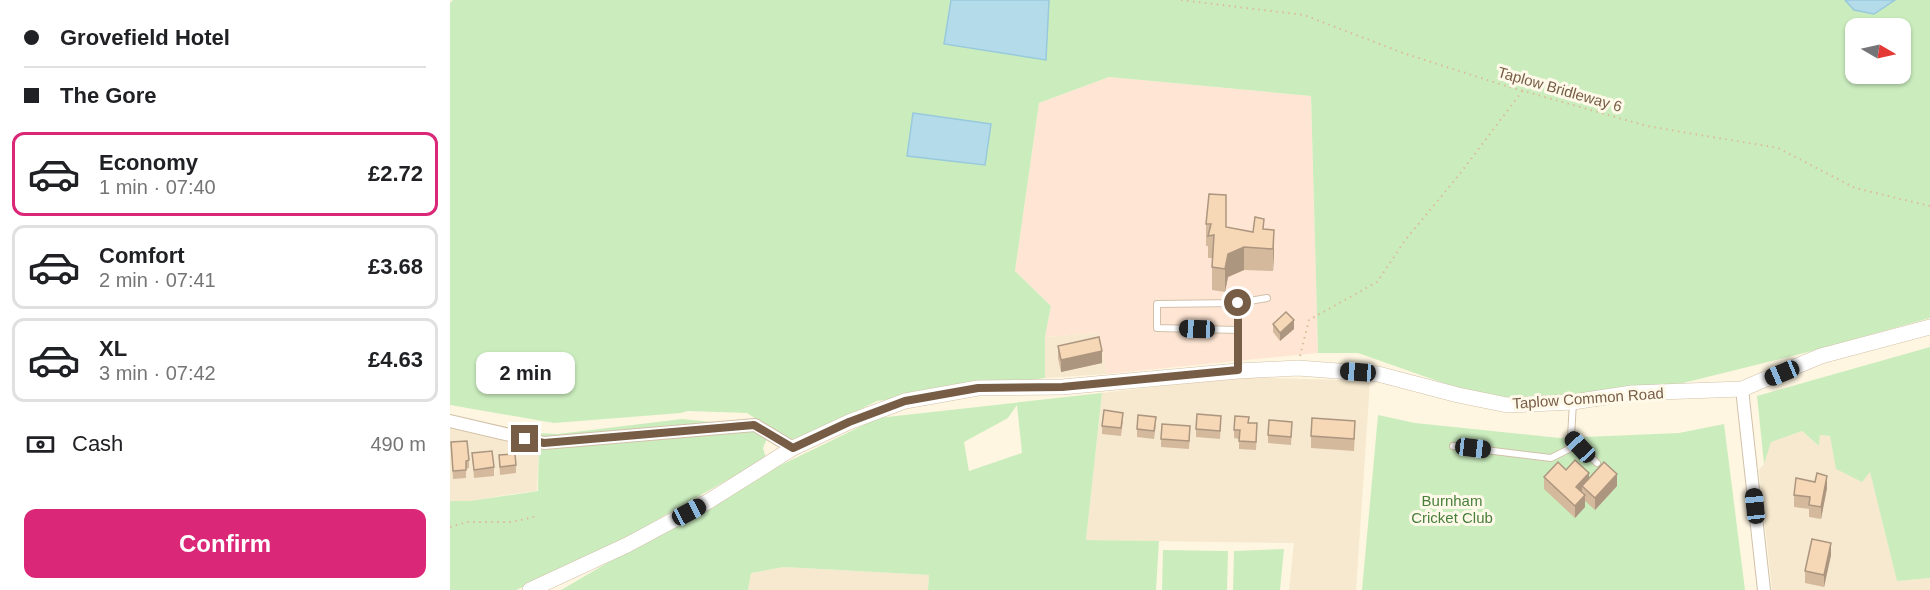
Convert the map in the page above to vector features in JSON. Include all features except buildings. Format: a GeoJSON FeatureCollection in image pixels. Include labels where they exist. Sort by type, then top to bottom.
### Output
{"type":"FeatureCollection","features":[{"type":"Feature","properties":{"kind":"street","name":"Taplow Common Road"},"geometry":{"type":"LineString","coordinates":[[530,590],[627,545],[689,512],[793,448],[849,422],[905,401],[978,388],[1062,387],[1238,370],[1298,368],[1378,374],[1507,405],[1572,402],[1632,393],[1742,389],[1821,356],[1930,327]]}},
{"type":"Feature","properties":{"kind":"street"},"geometry":{"type":"LineString","coordinates":[[1742,389],[1764,590]]}},
{"type":"Feature","properties":{"kind":"street"},"geometry":{"type":"LineString","coordinates":[[450,421],[544,443],[754,425],[793,448]]}},
{"type":"Feature","properties":{"kind":"lane"},"geometry":{"type":"LineString","coordinates":[[1238,330],[1157,328],[1157,304],[1238,303],[1267,298]]}},
{"type":"Feature","properties":{"kind":"lane"},"geometry":{"type":"LineString","coordinates":[[1238,303],[1238,370]]}},
{"type":"Feature","properties":{"kind":"lane"},"geometry":{"type":"LineString","coordinates":[[1453,446],[1551,458],[1569,449],[1572,402]]}},
{"type":"Feature","properties":{"kind":"lane"},"geometry":{"type":"LineString","coordinates":[[1571,437],[1597,463]]}},
{"type":"Feature","properties":{"kind":"path","name":"Taplow Bridleway 6"},"geometry":{"type":"LineString","coordinates":[[1181,0],[1304,15],[1403,53],[1647,126],[1778,148],[1855,188],[1930,206]]}},
{"type":"Feature","properties":{"kind":"path"},"geometry":{"type":"LineString","coordinates":[[1298,368],[1309,320],[1377,282],[1406,238],[1459,175],[1523,90]]}},
{"type":"Feature","properties":{"kind":"path"},"geometry":{"type":"LineString","coordinates":[[450,527],[467,522],[512,522],[538,516]]}},
{"type":"Feature","properties":{"kind":"shaded area"},"geometry":{"type":"Polygon","coordinates":[[[1109,77],[1311,96],[1318,353],[1107,374],[1098,333],[1045,337],[1051,306],[1015,271],[1039,103],[1109,77]]]}},
{"type":"Feature","properties":{"kind":"shaded area"},"geometry":{"type":"Polygon","coordinates":[[[1098,333],[1107,374],[1045,378],[1045,337],[1098,333]]]}},
{"type":"Feature","properties":{"kind":"shaded area"},"geometry":{"type":"Polygon","coordinates":[[[1240,377],[1370,381],[1356,590],[1289,590],[1294,543],[1086,540],[1102,393],[1240,377]]]}},
{"type":"Feature","properties":{"kind":"shaded area"},"geometry":{"type":"Polygon","coordinates":[[[450,418],[512,432],[539,434],[537,491],[471,501],[450,501],[450,418]]]}},
{"type":"Feature","properties":{"kind":"shaded area"},"geometry":{"type":"Polygon","coordinates":[[[1802,431],[1819,446],[1820,435],[1830,436],[1870,471],[1897,581],[1930,578],[1930,590],[1772,590],[1759,470],[1764,464],[1770,442],[1802,431]]]}},
{"type":"Feature","properties":{"kind":"shaded area"},"geometry":{"type":"Polygon","coordinates":[[[784,567],[929,575],[928,590],[748,590],[751,573],[784,567]]]}},
{"type":"Feature","properties":{"kind":"green space"},"geometry":{"type":"Polygon","coordinates":[[[453,0],[1930,0],[1930,318],[1812,351],[1683,383],[1497,402],[1358,353],[1318,353],[1311,96],[1109,77],[1039,103],[1015,271],[1051,306],[1045,337],[1045,378],[877,401],[793,443],[747,413],[688,411],[554,423],[450,405],[450,3],[453,0]]]}},
{"type":"Feature","properties":{"kind":"green space"},"geometry":{"type":"Polygon","coordinates":[[[1930,347],[1930,578],[1897,581],[1870,472],[1862,482],[1836,469],[1830,436],[1820,435],[1819,446],[1802,431],[1771,442],[1764,464],[1757,396],[1930,347]]]}},
{"type":"Feature","properties":{"kind":"green space"},"geometry":{"type":"Polygon","coordinates":[[[1102,393],[1086,540],[1159,541],[1156,590],[928,590],[929,575],[784,567],[751,573],[748,590],[561,590],[744,483],[878,418],[1102,393]],[[1017,405],[1008,418],[964,442],[969,471],[1022,453],[1017,405]]]}},
{"type":"Feature","properties":{"kind":"green space","name":"Burnham Cricket Club"},"geometry":{"type":"Polygon","coordinates":[[[1378,415],[1415,423],[1560,438],[1679,433],[1724,424],[1745,590],[1362,590],[1378,415]]]}},
{"type":"Feature","properties":{"kind":"green space"},"geometry":{"type":"Polygon","coordinates":[[[682,419],[752,426],[768,436],[763,448],[766,458],[593,556],[516,590],[450,590],[450,501],[470,501],[538,491],[539,433],[558,434],[682,419]]]}},
{"type":"Feature","properties":{"kind":"green space"},"geometry":{"type":"Polygon","coordinates":[[[1284,549],[1280,590],[1233,590],[1234,551],[1284,549]]]}},
{"type":"Feature","properties":{"kind":"green space"},"geometry":{"type":"Polygon","coordinates":[[[1163,550],[1228,551],[1227,590],[1162,590],[1163,550]]]}},
{"type":"Feature","properties":{"kind":"water"},"geometry":{"type":"Polygon","coordinates":[[[951,0],[1049,0],[1046,60],[944,44],[951,0]]]}},
{"type":"Feature","properties":{"kind":"water"},"geometry":{"type":"Polygon","coordinates":[[[1845,0],[1895,0],[1874,14],[1854,10],[1845,0]]]}},
{"type":"Feature","properties":{"kind":"water"},"geometry":{"type":"Polygon","coordinates":[[[913,113],[991,124],[985,165],[907,156],[913,113]]]}},
{"type":"Feature","properties":{"kind":"route"},"geometry":{"type":"LineString","coordinates":[[525,439],[544,443],[754,425],[793,448],[849,422],[905,401],[978,388],[1062,387],[1238,370],[1238,303]]}}]}
